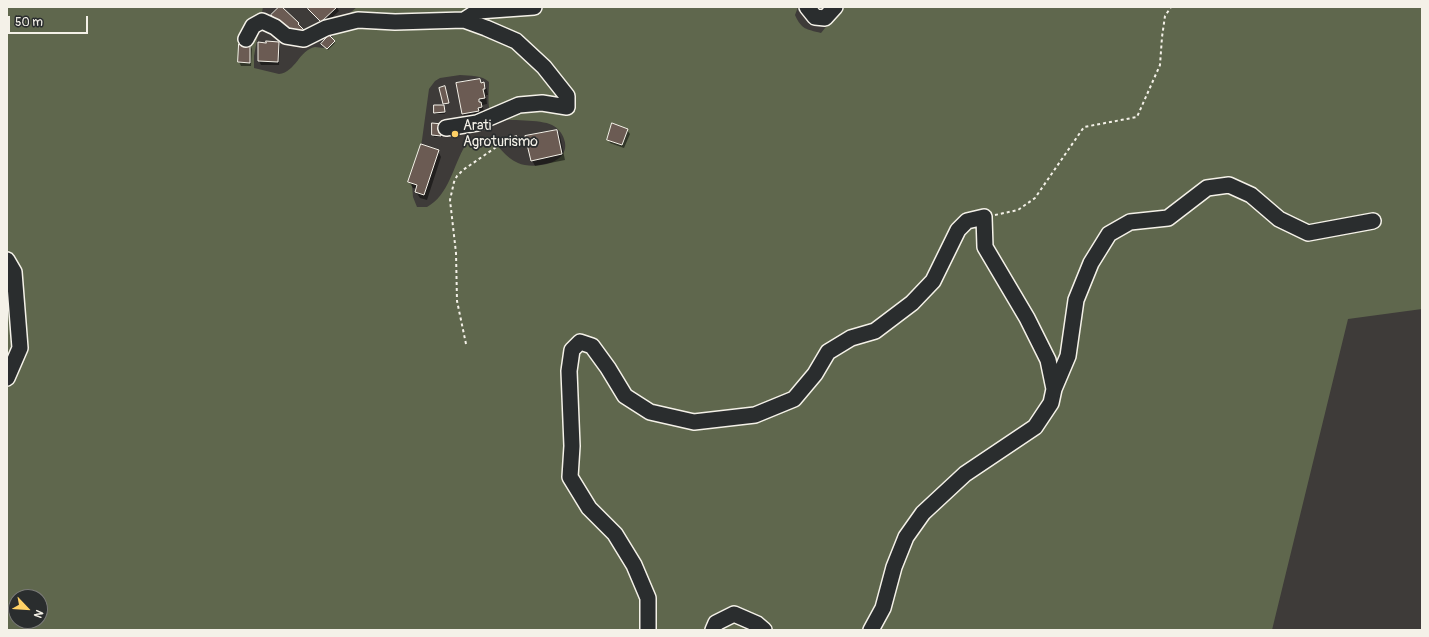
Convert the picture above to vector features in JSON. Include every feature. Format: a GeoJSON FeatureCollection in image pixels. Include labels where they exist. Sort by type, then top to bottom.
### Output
{"type":"FeatureCollection","features":[{"type":"Feature","properties":{"kind":"street"},"geometry":{"type":"LineString","coordinates":[[464,20],[478,11],[534,7]]}},
{"type":"Feature","properties":{"kind":"street"},"geometry":{"type":"LineString","coordinates":[[807,7],[815,17],[825,18],[835,7]]}},
{"type":"Feature","properties":{"kind":"street"},"geometry":{"type":"LineString","coordinates":[[246,39],[253,26],[262,21],[275,27],[286,36],[304,39],[326,28],[358,20],[395,22],[464,20],[516,41],[544,67],[567,96],[567,106],[542,103],[519,105],[477,123],[446,128]]}},
{"type":"Feature","properties":{"kind":"street"},"geometry":{"type":"LineString","coordinates":[[871,630],[884,608],[894,567],[906,537],[922,513],[965,474],[1034,427],[1051,403],[1054,389],[1068,356],[1076,300],[1091,263],[1109,234],[1130,222],[1168,218],[1207,188],[1229,185],[1251,195],[1279,219],[1308,233],[1373,221]]}},
{"type":"Feature","properties":{"kind":"street"},"geometry":{"type":"LineString","coordinates":[[648,630],[648,598],[634,566],[615,534],[589,508],[570,477],[572,446],[569,371],[572,350],[580,342],[592,346],[608,368],[625,396],[650,412],[694,422],[755,416],[794,399],[814,374],[828,352],[851,338],[875,331],[912,303],[933,281],[958,230],[966,221],[984,217],[985,246],[1027,318],[1048,360],[1054,389]]}},
{"type":"Feature","properties":{"kind":"street"},"geometry":{"type":"LineString","coordinates":[[7,260],[14,272],[20,348],[7,378]]}},
{"type":"Feature","properties":{"kind":"street"},"geometry":{"type":"LineString","coordinates":[[712,630],[716,623],[734,614],[757,624],[764,630]]}},
{"type":"Feature","properties":{"kind":"path"},"geometry":{"type":"LineString","coordinates":[[984,217],[1018,210],[1035,198],[1084,127],[1137,117],[1160,65],[1165,16],[1171,7]]}},
{"type":"Feature","properties":{"kind":"path"},"geometry":{"type":"LineString","coordinates":[[466,344],[457,301],[456,253],[450,200],[452,189],[457,176],[463,170],[505,141],[519,135]]}},
{"type":"Feature","properties":{"kind":"green space"},"geometry":{"type":"Polygon","coordinates":[[[7,7],[263,7],[254,56],[254,68],[279,74],[290,69],[305,52],[310,49],[315,47],[324,48],[351,12],[357,7],[798,7],[795,15],[800,24],[808,30],[821,33],[842,7],[1422,7],[1422,309],[1348,319],[1272,630],[7,630],[7,7]],[[460,75],[440,78],[435,81],[429,89],[422,140],[412,185],[413,197],[417,207],[427,207],[441,195],[450,180],[465,146],[470,142],[488,136],[506,155],[514,161],[525,165],[533,166],[550,163],[563,154],[565,147],[564,139],[558,129],[552,125],[533,121],[494,119],[491,115],[489,106],[489,82],[479,77],[460,75]]]}},
{"type":"Feature","properties":{"kind":"building"},"geometry":{"type":"Polygon","coordinates":[[[279,7],[282,7],[299,23],[298,24],[304,30],[297,36],[291,33],[271,15],[279,7]]]}},
{"type":"Feature","properties":{"kind":"building"},"geometry":{"type":"Polygon","coordinates":[[[309,7],[337,7],[321,22],[308,9],[309,7]]]}},
{"type":"Feature","properties":{"kind":"building"},"geometry":{"type":"Polygon","coordinates":[[[329,35],[335,41],[327,49],[321,44],[329,35]]]}},
{"type":"Feature","properties":{"kind":"building"},"geometry":{"type":"Polygon","coordinates":[[[266,41],[279,42],[278,62],[258,61],[258,42],[266,43],[266,41]]]}},
{"type":"Feature","properties":{"kind":"building"},"geometry":{"type":"Polygon","coordinates":[[[239,44],[250,44],[250,63],[238,62],[239,44]]]}},
{"type":"Feature","properties":{"kind":"building"},"geometry":{"type":"Polygon","coordinates":[[[480,79],[481,83],[484,82],[485,89],[483,89],[485,98],[479,99],[482,107],[478,108],[479,111],[462,114],[456,83],[480,79]]]}},
{"type":"Feature","properties":{"kind":"building"},"geometry":{"type":"Polygon","coordinates":[[[445,86],[449,103],[443,104],[439,88],[445,86]]]}},
{"type":"Feature","properties":{"kind":"building"},"geometry":{"type":"Polygon","coordinates":[[[434,105],[444,105],[445,112],[434,113],[434,105]]]}},
{"type":"Feature","properties":{"kind":"building"},"geometry":{"type":"Polygon","coordinates":[[[432,123],[442,124],[441,136],[432,135],[432,123]]]}},
{"type":"Feature","properties":{"kind":"building"},"geometry":{"type":"Polygon","coordinates":[[[612,123],[628,129],[622,145],[607,140],[612,123]]]}},
{"type":"Feature","properties":{"kind":"building"},"geometry":{"type":"Polygon","coordinates":[[[557,130],[562,154],[531,161],[525,136],[557,130]]]}},
{"type":"Feature","properties":{"kind":"building"},"geometry":{"type":"Polygon","coordinates":[[[421,144],[439,150],[424,195],[415,192],[417,185],[408,182],[421,144]]]}},
{"type":"Feature","properties":{"kind":"place","name":"Arati Agroturismo"},"geometry":{"type":"Point","coordinates":[455,134]}}]}
